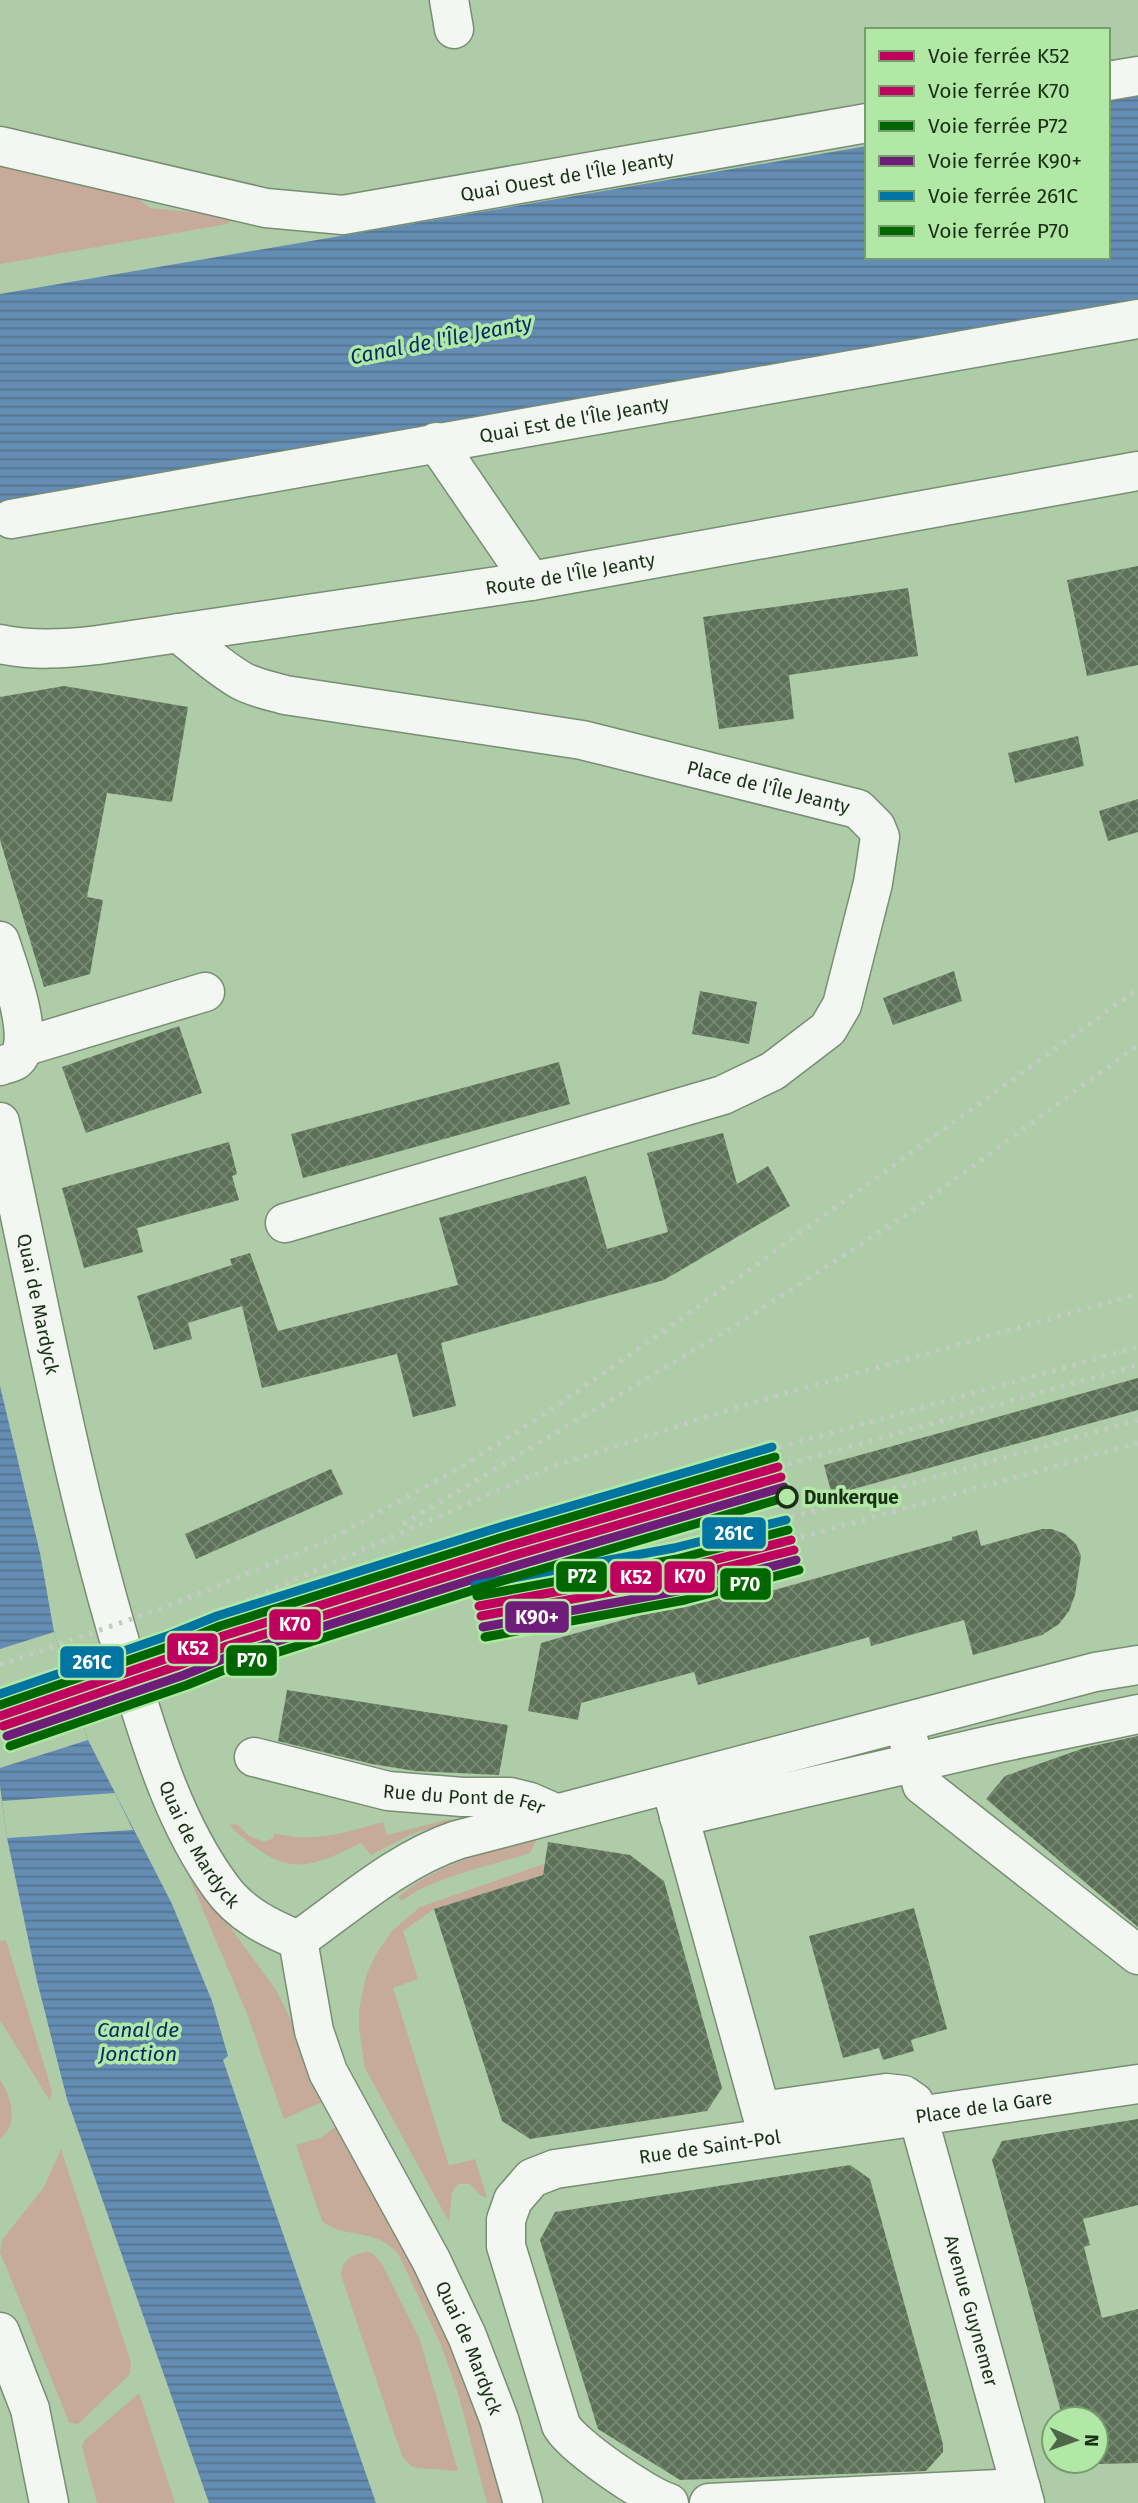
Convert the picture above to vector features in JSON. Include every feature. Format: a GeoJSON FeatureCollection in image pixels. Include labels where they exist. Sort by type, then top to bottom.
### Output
{"type":"FeatureCollection","features":[{"type":"Feature","properties":{"kind":"street"},"geometry":{"type":"LineString","coordinates":[[1110,81],[1138,76]]}},
{"type":"Feature","properties":{"kind":"street","name":"Quai Ouest de l'Île Jeanty"},"geometry":{"type":"LineString","coordinates":[[0,146],[266,208],[343,215],[865,123]]}},
{"type":"Feature","properties":{"kind":"street","name":"Quai Est de l'Île Jeanty"},"geometry":{"type":"LineString","coordinates":[[11,519],[1138,319]]}},
{"type":"Feature","properties":{"kind":"street"},"geometry":{"type":"LineString","coordinates":[[436,442],[531,581]]}},
{"type":"Feature","properties":{"kind":"street","name":"Route de l'Île Jeanty"},"geometry":{"type":"LineString","coordinates":[[0,644],[19,648],[76,648],[531,581],[1138,471]]}},
{"type":"Feature","properties":{"kind":"street","name":"Place de l'Île Jeanty"},"geometry":{"type":"LineString","coordinates":[[178,633],[244,682],[285,695],[582,740],[626,750],[690,769],[858,809],[876,827],[880,837],[873,883],[842,1005],[828,1029],[773,1071],[723,1095],[285,1223]]}},
{"type":"Feature","properties":{"kind":"street"},"geometry":{"type":"LineString","coordinates":[[0,941],[22,1018],[12,1057]]}},
{"type":"Feature","properties":{"kind":"street"},"geometry":{"type":"LineString","coordinates":[[12,1057],[205,992]]}},
{"type":"Feature","properties":{"kind":"street","name":"Quai de Mardyck"},"geometry":{"type":"LineString","coordinates":[[0,1122],[88,1527],[111,1614],[151,1744],[187,1829],[222,1889],[254,1919],[298,1940],[311,2020],[328,2072],[431,2260],[467,2336],[499,2418],[523,2503]]}},
{"type":"Feature","properties":{"kind":"street"},"geometry":{"type":"LineString","coordinates":[[1095,1672],[1138,1653]]}},
{"type":"Feature","properties":{"kind":"street"},"geometry":{"type":"LineString","coordinates":[[674,1800],[995,1699],[1095,1672],[1138,1665]]}},
{"type":"Feature","properties":{"kind":"street"},"geometry":{"type":"LineString","coordinates":[[555,1812],[674,1800],[912,1752],[999,1743],[1138,1714]]}},
{"type":"Feature","properties":{"kind":"street"},"geometry":{"type":"LineString","coordinates":[[912,1752],[922,1785],[1138,1955]]}},
{"type":"Feature","properties":{"kind":"street","name":"Rue du Pont de Fer"},"geometry":{"type":"LineString","coordinates":[[254,1757],[388,1791],[455,1797],[510,1797],[555,1812]]}},
{"type":"Feature","properties":{"kind":"street"},"geometry":{"type":"LineString","coordinates":[[674,1800],[765,2125]]}},
{"type":"Feature","properties":{"kind":"street","name":"Rue du Pont de Fer"},"geometry":{"type":"LineString","coordinates":[[298,1940],[390,1873],[429,1850],[555,1812]]}},
{"type":"Feature","properties":{"kind":"street","name":"Place de la Gare"},"geometry":{"type":"LineString","coordinates":[[919,2118],[1138,2084]]}},
{"type":"Feature","properties":{"kind":"street","name":"Rue de Saint-Pol"},"geometry":{"type":"LineString","coordinates":[[669,2503],[650,2495],[587,2451],[565,2432],[506,2246],[506,2220],[513,2200],[532,2178],[555,2169],[765,2125],[919,2118]]}},
{"type":"Feature","properties":{"kind":"street","name":"Avenue Guynemer"},"geometry":{"type":"LineString","coordinates":[[919,2118],[1023,2495]]}},
{"type":"Feature","properties":{"kind":"street"},"geometry":{"type":"LineString","coordinates":[[0,2332],[32,2416],[49,2503]]}},
{"type":"Feature","properties":{"kind":"street"},"geometry":{"type":"LineString","coordinates":[[709,2503],[1023,2495]]}},
{"type":"Feature","properties":{"kind":"shaded area"},"geometry":{"type":"Polygon","coordinates":[[[0,164],[135,196],[150,208],[229,216],[231,220],[227,224],[0,264],[0,164]]]}},
{"type":"Feature","properties":{"kind":"shaded area"},"geometry":{"type":"Polygon","coordinates":[[[450,1819],[451,1821],[412,1834],[371,1855],[361,1843],[308,1864],[283,1862],[269,1857],[230,1825],[237,1824],[249,1836],[265,1842],[273,1838],[275,1833],[316,1837],[383,1822],[387,1835],[450,1819]]]}},
{"type":"Feature","properties":{"kind":"shaded area"},"geometry":{"type":"Polygon","coordinates":[[[538,1837],[530,1853],[429,1885],[402,1901],[398,1897],[413,1885],[447,1867],[538,1837]]]}},
{"type":"Feature","properties":{"kind":"shaded area"},"geometry":{"type":"Polygon","coordinates":[[[544,1864],[543,1875],[434,1909],[403,1931],[418,1979],[393,1988],[449,2166],[475,2159],[487,2198],[481,2196],[470,2184],[458,2184],[452,2192],[449,2222],[365,2068],[359,2010],[366,1976],[375,1956],[392,1931],[420,1907],[544,1864]]]}},
{"type":"Feature","properties":{"kind":"shaded area"},"geometry":{"type":"Polygon","coordinates":[[[192,1867],[219,1912],[276,1990],[295,2028],[324,2101],[284,2119],[248,2016],[186,1870],[192,1867]]]}},
{"type":"Feature","properties":{"kind":"shaded area"},"geometry":{"type":"Polygon","coordinates":[[[6,1940],[52,2091],[50,2101],[0,2020],[0,1941],[6,1940]]]}},
{"type":"Feature","properties":{"kind":"shaded area"},"geometry":{"type":"Polygon","coordinates":[[[0,2080],[8,2095],[12,2118],[6,2133],[0,2139],[0,2080]]]}},
{"type":"Feature","properties":{"kind":"shaded area"},"geometry":{"type":"Polygon","coordinates":[[[337,2126],[429,2296],[465,2383],[504,2503],[487,2503],[458,2393],[441,2345],[398,2253],[379,2239],[340,2230],[322,2221],[296,2145],[320,2138],[337,2126]]]}},
{"type":"Feature","properties":{"kind":"shaded area"},"geometry":{"type":"Polygon","coordinates":[[[61,2149],[131,2363],[130,2373],[126,2378],[78,2424],[69,2422],[0,2252],[2,2240],[44,2187],[61,2149]]]}},
{"type":"Feature","properties":{"kind":"shaded area"},"geometry":{"type":"Polygon","coordinates":[[[366,2252],[372,2253],[382,2264],[420,2340],[458,2471],[417,2468],[411,2466],[402,2456],[341,2275],[343,2265],[349,2259],[366,2252]]]}},
{"type":"Feature","properties":{"kind":"shaded area"},"geometry":{"type":"Polygon","coordinates":[[[139,2393],[175,2503],[97,2503],[82,2446],[85,2440],[139,2393]]]}},
{"type":"Feature","properties":{"kind":"water","name":"Canal de l'Île Jeanty"},"geometry":{"type":"Polygon","coordinates":[[[1138,90],[1138,313],[0,508],[0,294],[865,146],[865,259],[1110,259],[1110,95],[1138,90]]]}},
{"type":"Feature","properties":{"kind":"water","name":"Canal de Jonction"},"geometry":{"type":"Polygon","coordinates":[[[0,1386],[40,1553],[54,1632],[88,1740],[172,1904],[212,2001],[228,2056],[223,2060],[376,2503],[209,2503],[67,2099],[37,1981],[7,1838],[0,1786],[0,1386]]]}},
{"type":"Feature","properties":{"kind":"pier"},"geometry":{"type":"Polygon","coordinates":[[[54,1632],[88,1740],[0,1768],[0,1649],[54,1632]]]}},
{"type":"Feature","properties":{"kind":"pier"},"geometry":{"type":"Polygon","coordinates":[[[115,1793],[133,1830],[7,1838],[2,1801],[115,1793]]]}},
{"type":"Feature","properties":{"kind":"building"},"geometry":{"type":"Polygon","coordinates":[[[1138,566],[1138,665],[1087,676],[1067,580],[1138,566]]]}},
{"type":"Feature","properties":{"kind":"building"},"geometry":{"type":"Polygon","coordinates":[[[908,588],[918,656],[789,675],[794,719],[719,729],[703,617],[908,588]]]}},
{"type":"Feature","properties":{"kind":"building"},"geometry":{"type":"Polygon","coordinates":[[[64,686],[188,707],[172,802],[107,793],[87,897],[103,900],[90,974],[44,987],[0,840],[0,697],[64,686]]]}},
{"type":"Feature","properties":{"kind":"building"},"geometry":{"type":"Polygon","coordinates":[[[1078,736],[1084,766],[1015,783],[1008,753],[1078,736]]]}},
{"type":"Feature","properties":{"kind":"building"},"geometry":{"type":"Polygon","coordinates":[[[1138,799],[1138,832],[1108,841],[1099,811],[1138,799]]]}},
{"type":"Feature","properties":{"kind":"building"},"geometry":{"type":"Polygon","coordinates":[[[954,971],[962,1001],[893,1025],[883,998],[954,971]]]}},
{"type":"Feature","properties":{"kind":"building"},"geometry":{"type":"Polygon","coordinates":[[[700,991],[757,1002],[749,1044],[692,1034],[700,991]]]}},
{"type":"Feature","properties":{"kind":"building"},"geometry":{"type":"Polygon","coordinates":[[[179,1026],[202,1093],[86,1133],[62,1067],[179,1026]]]}},
{"type":"Feature","properties":{"kind":"building"},"geometry":{"type":"Polygon","coordinates":[[[559,1062],[570,1104],[303,1178],[291,1134],[559,1062]]]}},
{"type":"Feature","properties":{"kind":"building"},"geometry":{"type":"Polygon","coordinates":[[[723,1133],[737,1184],[768,1166],[790,1206],[664,1280],[441,1343],[456,1406],[413,1417],[397,1354],[262,1388],[242,1306],[188,1323],[192,1339],[154,1350],[137,1296],[232,1265],[230,1259],[250,1253],[278,1331],[458,1285],[439,1218],[586,1176],[607,1249],[668,1232],[647,1153],[723,1133]]]}},
{"type":"Feature","properties":{"kind":"building"},"geometry":{"type":"Polygon","coordinates":[[[229,1142],[237,1174],[232,1176],[239,1200],[137,1228],[143,1252],[84,1268],[62,1188],[229,1142]]]}},
{"type":"Feature","properties":{"kind":"building"},"geometry":{"type":"Polygon","coordinates":[[[1138,1378],[1138,1410],[832,1495],[824,1465],[1138,1378]]]}},
{"type":"Feature","properties":{"kind":"building"},"geometry":{"type":"Polygon","coordinates":[[[331,1469],[343,1494],[196,1559],[185,1534],[331,1469]]]}},
{"type":"Feature","properties":{"kind":"building"},"geometry":{"type":"Polygon","coordinates":[[[1042,1529],[1052,1529],[1065,1534],[1076,1544],[1081,1556],[1075,1595],[1069,1611],[1059,1624],[1042,1635],[973,1655],[964,1620],[871,1646],[869,1637],[698,1685],[694,1672],[581,1703],[578,1720],[528,1711],[541,1643],[744,1586],[746,1598],[952,1540],[952,1537],[977,1530],[981,1546],[1042,1529]]]}},
{"type":"Feature","properties":{"kind":"building"},"geometry":{"type":"Polygon","coordinates":[[[287,1690],[508,1725],[499,1775],[415,1771],[372,1764],[278,1741],[287,1690]]]}},
{"type":"Feature","properties":{"kind":"building"},"geometry":{"type":"Polygon","coordinates":[[[1138,1736],[1138,1927],[986,1799],[1005,1776],[1084,1748],[1138,1736]]]}},
{"type":"Feature","properties":{"kind":"building"},"geometry":{"type":"Polygon","coordinates":[[[548,1842],[630,1855],[664,1881],[722,2088],[707,2111],[530,2139],[502,2121],[434,1909],[543,1875],[548,1842]]]}},
{"type":"Feature","properties":{"kind":"building"},"geometry":{"type":"Polygon","coordinates":[[[914,1908],[947,2029],[911,2040],[914,2051],[883,2060],[879,2048],[843,2058],[809,1936],[914,1908]]]}},
{"type":"Feature","properties":{"kind":"building"},"geometry":{"type":"Polygon","coordinates":[[[1138,2119],[1138,2205],[1083,2219],[1090,2245],[1084,2247],[1102,2318],[1138,2309],[1138,2463],[1110,2464],[1110,2405],[1059,2405],[992,2160],[1002,2141],[1138,2119]]]}},
{"type":"Feature","properties":{"kind":"building"},"geometry":{"type":"Polygon","coordinates":[[[850,2165],[870,2179],[943,2444],[943,2452],[926,2471],[680,2480],[598,2429],[540,2240],[555,2212],[850,2165]]]}},
{"type":"Feature","properties":{"kind":"railway"},"geometry":{"type":"LineString","coordinates":[[0,1665],[163,1608],[327,1541],[461,1467],[543,1415],[667,1329],[1138,989]]}},
{"type":"Feature","properties":{"kind":"railway"},"geometry":{"type":"LineString","coordinates":[[403,1524],[736,1325],[909,1213],[1138,1045]]}},
{"type":"Feature","properties":{"kind":"railway"},"geometry":{"type":"LineString","coordinates":[[0,1691],[171,1631],[260,1595],[551,1467],[737,1407],[1138,1294]]}},
{"type":"Feature","properties":{"kind":"railway"},"geometry":{"type":"LineString","coordinates":[[223,1636],[305,1606],[448,1546],[569,1506],[1138,1347]]}},
{"type":"Feature","properties":{"kind":"railway"},"geometry":{"type":"LineString","coordinates":[[778,1467],[1138,1365]]}},
{"type":"Feature","properties":{"kind":"railway"},"geometry":{"type":"LineString","coordinates":[[241,1652],[420,1599],[746,1530],[1138,1420]]}},
{"type":"Feature","properties":{"kind":"railway"},"geometry":{"type":"LineString","coordinates":[[791,1540],[1138,1443]]}},
{"type":"Feature","properties":{"kind":"rail line","name":"261C"},"geometry":{"type":"LineString","coordinates":[[0,1694],[217,1616],[500,1527],[772,1447]]}},
{"type":"Feature","properties":{"kind":"rail line","name":"P72"},"geometry":{"type":"LineString","coordinates":[[0,1705],[220,1626],[503,1537],[775,1457]]}},
{"type":"Feature","properties":{"kind":"rail line","name":"K52"},"geometry":{"type":"LineString","coordinates":[[0,1716],[177,1655],[223,1636],[506,1547],[778,1467]]}},
{"type":"Feature","properties":{"kind":"rail line","name":"K70"},"geometry":{"type":"LineString","coordinates":[[3,1726],[227,1646],[509,1557],[781,1477]]}},
{"type":"Feature","properties":{"kind":"rail line","name":"K90+"},"geometry":{"type":"LineString","coordinates":[[7,1736],[184,1675],[230,1656],[512,1567],[784,1487]]}},
{"type":"Feature","properties":{"kind":"rail line","name":"P70"},"geometry":{"type":"LineString","coordinates":[[10,1746],[234,1666],[515,1577],[787,1497]]}},
{"type":"Feature","properties":{"kind":"rail line","name":"261C"},"geometry":{"type":"LineString","coordinates":[[475,1585],[674,1548],[786,1520]]}},
{"type":"Feature","properties":{"kind":"rail line","name":"P72"},"geometry":{"type":"LineString","coordinates":[[477,1596],[677,1559],[788,1530]]}},
{"type":"Feature","properties":{"kind":"rail line","name":"K52"},"geometry":{"type":"LineString","coordinates":[[479,1606],[679,1569],[791,1540]]}},
{"type":"Feature","properties":{"kind":"rail line","name":"K70"},"geometry":{"type":"LineString","coordinates":[[481,1616],[681,1579],[794,1550]]}},
{"type":"Feature","properties":{"kind":"rail line","name":"K90+"},"geometry":{"type":"LineString","coordinates":[[483,1627],[683,1590],[796,1560]]}},
{"type":"Feature","properties":{"kind":"rail line","name":"P70"},"geometry":{"type":"LineString","coordinates":[[485,1637],[685,1600],[799,1570]]}},
{"type":"Feature","properties":{"kind":"place","name":"Dunkerque"},"geometry":{"type":"Point","coordinates":[787,1497]}}]}
